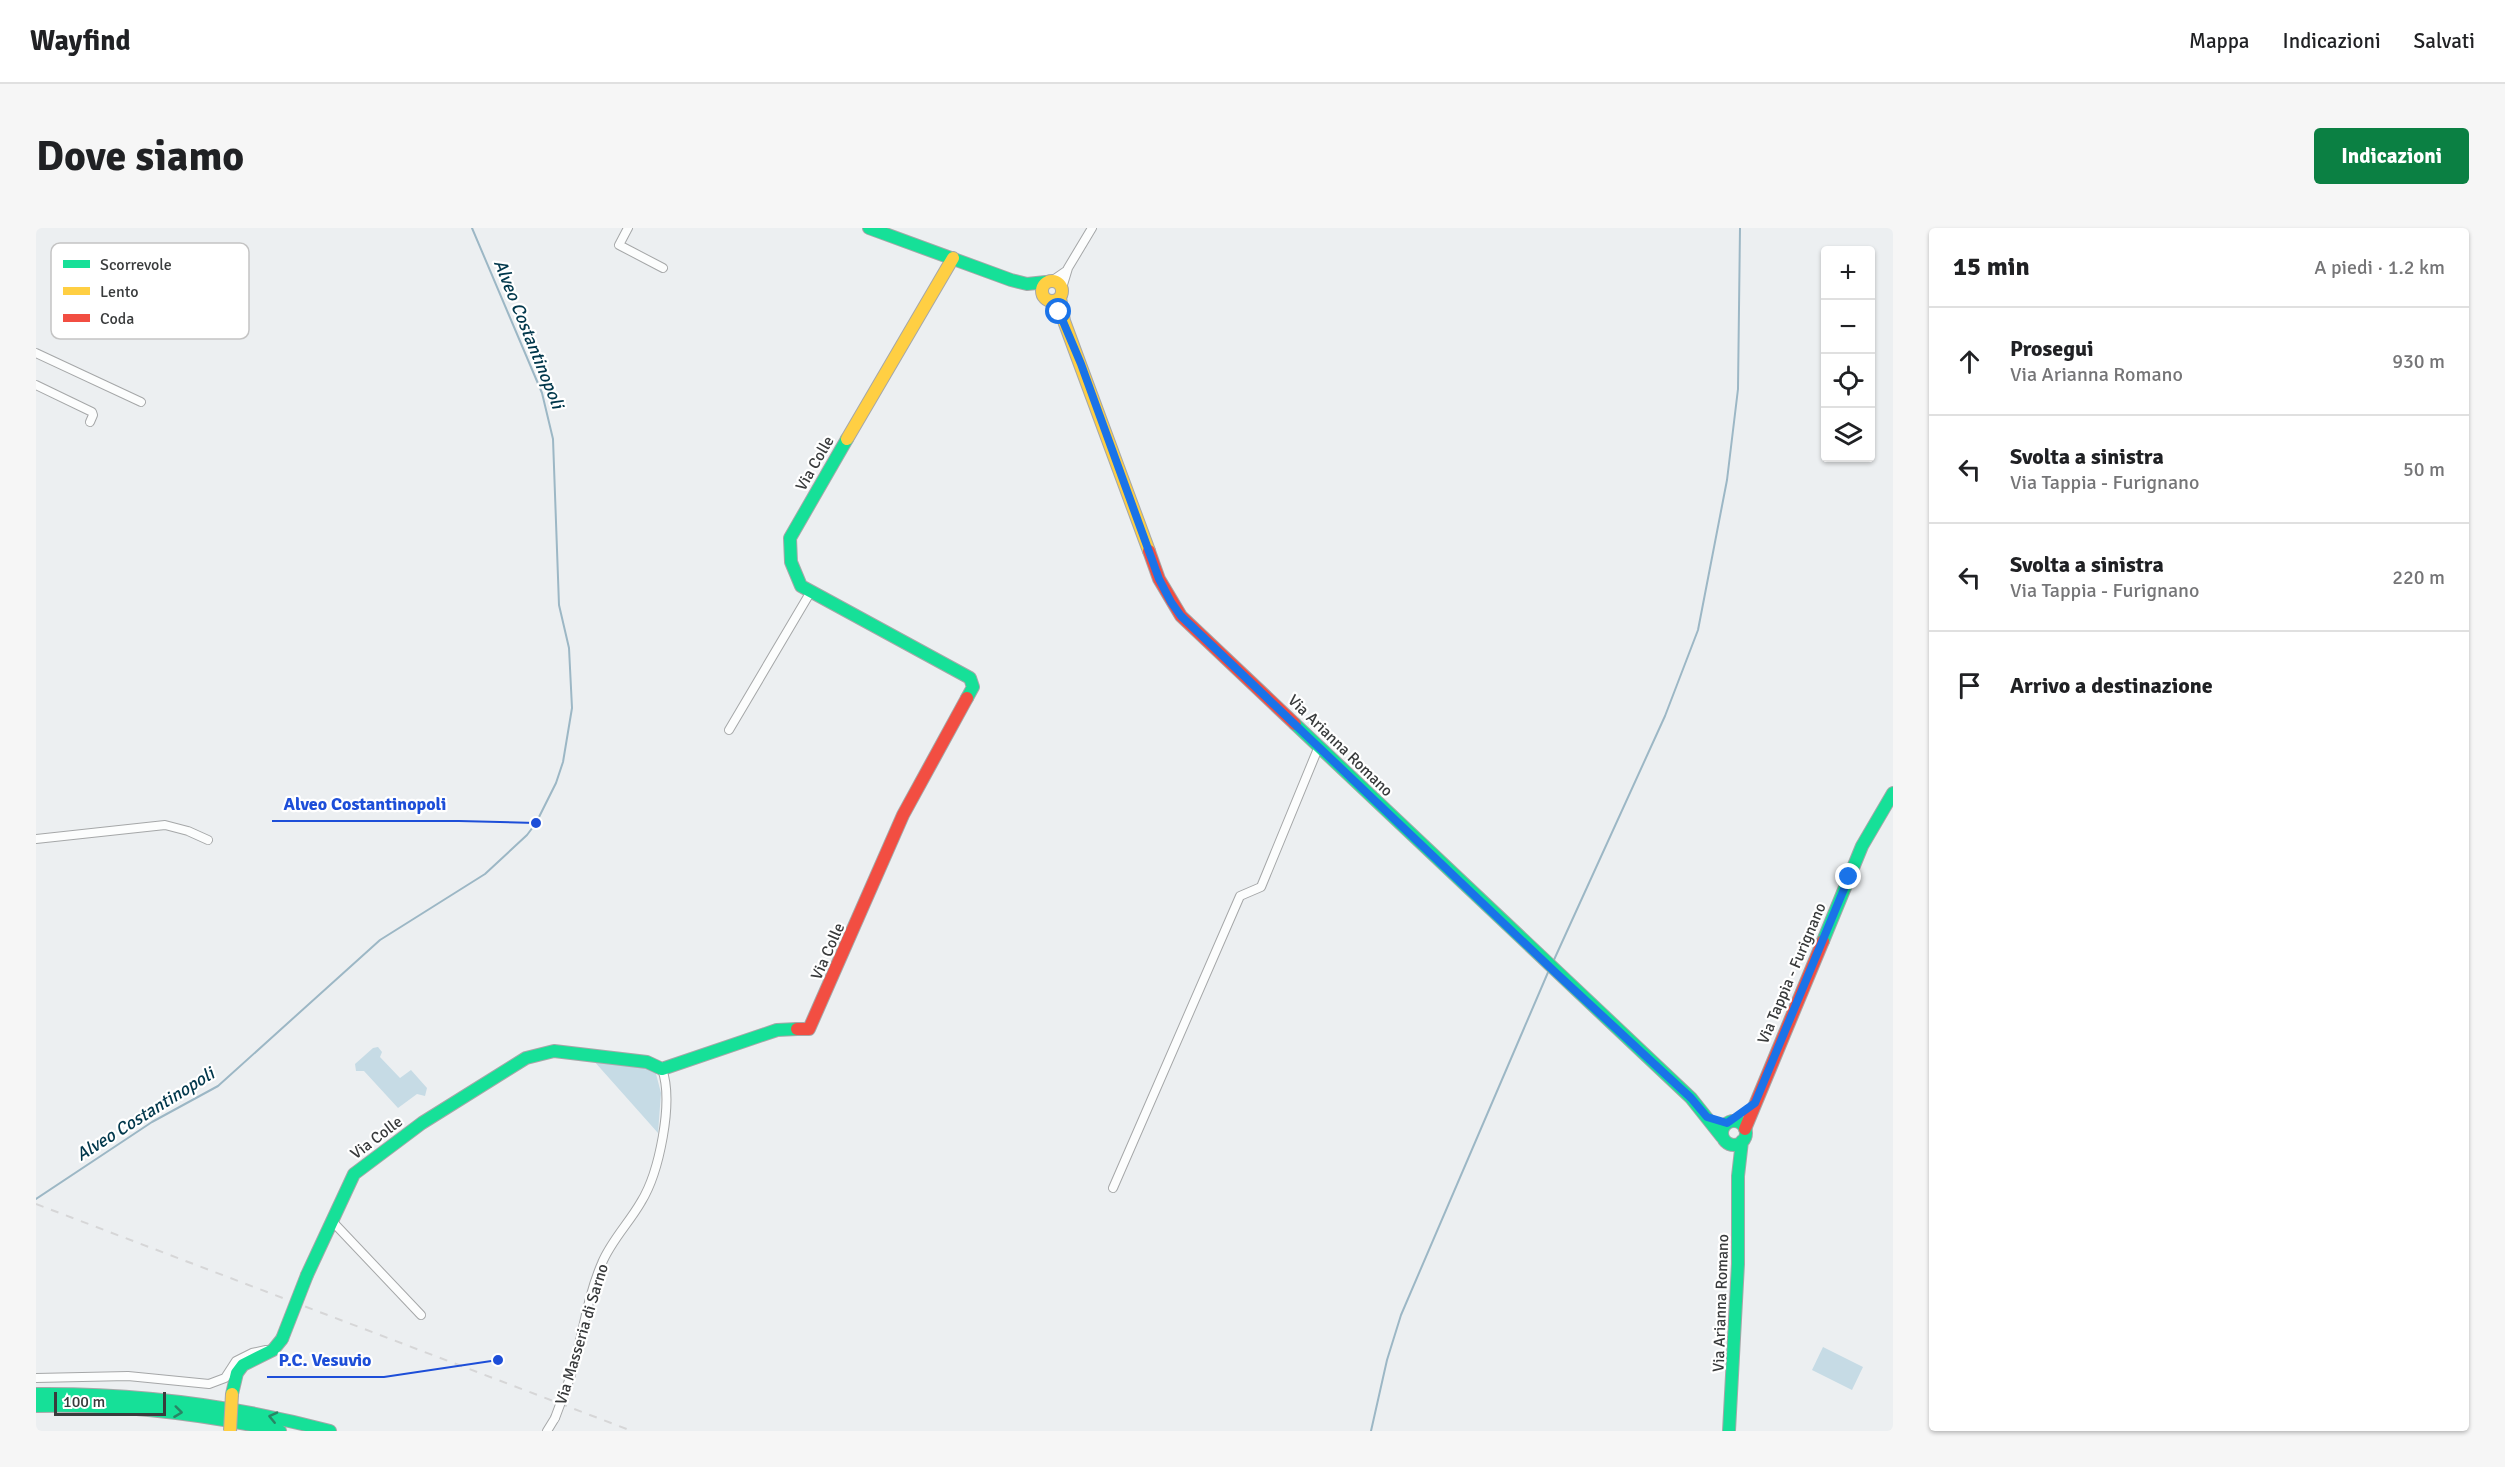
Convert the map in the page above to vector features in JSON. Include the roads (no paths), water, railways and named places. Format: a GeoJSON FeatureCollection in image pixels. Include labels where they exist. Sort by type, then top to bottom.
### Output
{"type":"FeatureCollection","features":[{"type":"Feature","properties":{"kind":"main road"},"geometry":{"type":"LineString","coordinates":[[869,228],[1019,282],[1052,290]]}},
{"type":"Feature","properties":{"kind":"main road","name":"Via Colle"},"geometry":{"type":"LineString","coordinates":[[230,1431],[232,1394],[237,1372],[243,1365],[273,1350],[282,1338],[307,1275],[349,1182],[361,1168],[431,1117],[526,1058],[543,1052],[554,1051],[647,1062],[662,1069],[767,1033],[789,1029],[810,1029],[903,815],[973,687],[970,678],[810,593],[801,586],[794,572],[790,538],[953,258]]}},
{"type":"Feature","properties":{"kind":"main road","name":"Via Arianna Romano"},"geometry":{"type":"LineString","coordinates":[[1052,290],[1159,579],[1181,616],[1556,973],[1691,1098],[1724,1139],[1738,1176]]}},
{"type":"Feature","properties":{"kind":"main road","name":"Via Tappia - Furignano"},"geometry":{"type":"LineString","coordinates":[[1743,1135],[1862,846],[1893,793]]}},
{"type":"Feature","properties":{"kind":"main road"},"geometry":{"type":"LineString","coordinates":[[1707,1117],[1729,1122],[1741,1123],[1743,1135],[1731,1144],[1724,1139],[1722,1129],[1729,1122],[1755,1103]]}},
{"type":"Feature","properties":{"kind":"main road","name":"Via Arianna Romano"},"geometry":{"type":"LineString","coordinates":[[1729,1431],[1738,1264],[1738,1176],[1743,1135]]}},
{"type":"Feature","properties":{"kind":"main road"},"geometry":{"type":"LineString","coordinates":[[36,1394],[117,1394],[176,1399],[242,1410],[330,1431]]}},
{"type":"Feature","properties":{"kind":"main road"},"geometry":{"type":"LineString","coordinates":[[36,1406],[93,1405],[154,1409],[206,1416],[280,1431]]}},
{"type":"Feature","properties":{"kind":"street"},"geometry":{"type":"LineString","coordinates":[[628,228],[619,245],[663,268]]}},
{"type":"Feature","properties":{"kind":"street"},"geometry":{"type":"LineString","coordinates":[[1052,290],[1092,228]]}},
{"type":"Feature","properties":{"kind":"street"},"geometry":{"type":"LineString","coordinates":[[36,353],[141,402]]}},
{"type":"Feature","properties":{"kind":"street"},"geometry":{"type":"LineString","coordinates":[[36,385],[92,412],[90,423]]}},
{"type":"Feature","properties":{"kind":"street"},"geometry":{"type":"LineString","coordinates":[[729,730],[810,593]]}},
{"type":"Feature","properties":{"kind":"street"},"geometry":{"type":"LineString","coordinates":[[1113,1188],[1240,896],[1261,887],[1319,747]]}},
{"type":"Feature","properties":{"kind":"street"},"geometry":{"type":"LineString","coordinates":[[36,839],[165,825],[188,831],[208,840]]}},
{"type":"Feature","properties":{"kind":"street","name":"Via Masseria di Sarno"},"geometry":{"type":"LineString","coordinates":[[547,1431],[555,1418],[578,1355],[602,1263],[640,1203],[654,1174],[665,1114],[665,1083],[662,1069]]}},
{"type":"Feature","properties":{"kind":"street"},"geometry":{"type":"LineString","coordinates":[[331,1220],[421,1315]]}},
{"type":"Feature","properties":{"kind":"street"},"geometry":{"type":"LineString","coordinates":[[36,1378],[128,1376],[209,1384],[225,1378],[236,1361],[252,1353],[273,1350]]}},
{"type":"Feature","properties":{"kind":"waterway","name":"Alveo Costantinopoli"},"geometry":{"type":"LineString","coordinates":[[36,1199],[152,1122],[218,1086],[380,940],[485,874],[527,835],[536,823],[556,783],[563,762],[572,708],[569,648],[559,605],[553,439],[542,393],[472,228]]}},
{"type":"Feature","properties":{"kind":"waterway"},"geometry":{"type":"LineString","coordinates":[[1553,962],[1665,716],[1698,630],[1727,480],[1738,389],[1740,228]]}},
{"type":"Feature","properties":{"kind":"waterway"},"geometry":{"type":"LineString","coordinates":[[1371,1431],[1387,1360],[1401,1315],[1549,970]]}},
{"type":"Feature","properties":{"kind":"railway"},"geometry":{"type":"LineString","coordinates":[[36,1204],[632,1431]]}},
{"type":"Feature","properties":{"kind":"place","name":"Alveo Costantinopoli"},"geometry":{"type":"Point","coordinates":[536,823]}},
{"type":"Feature","properties":{"kind":"place","name":"P.C. Vesuvio"},"geometry":{"type":"Point","coordinates":[498,1360]}}]}
